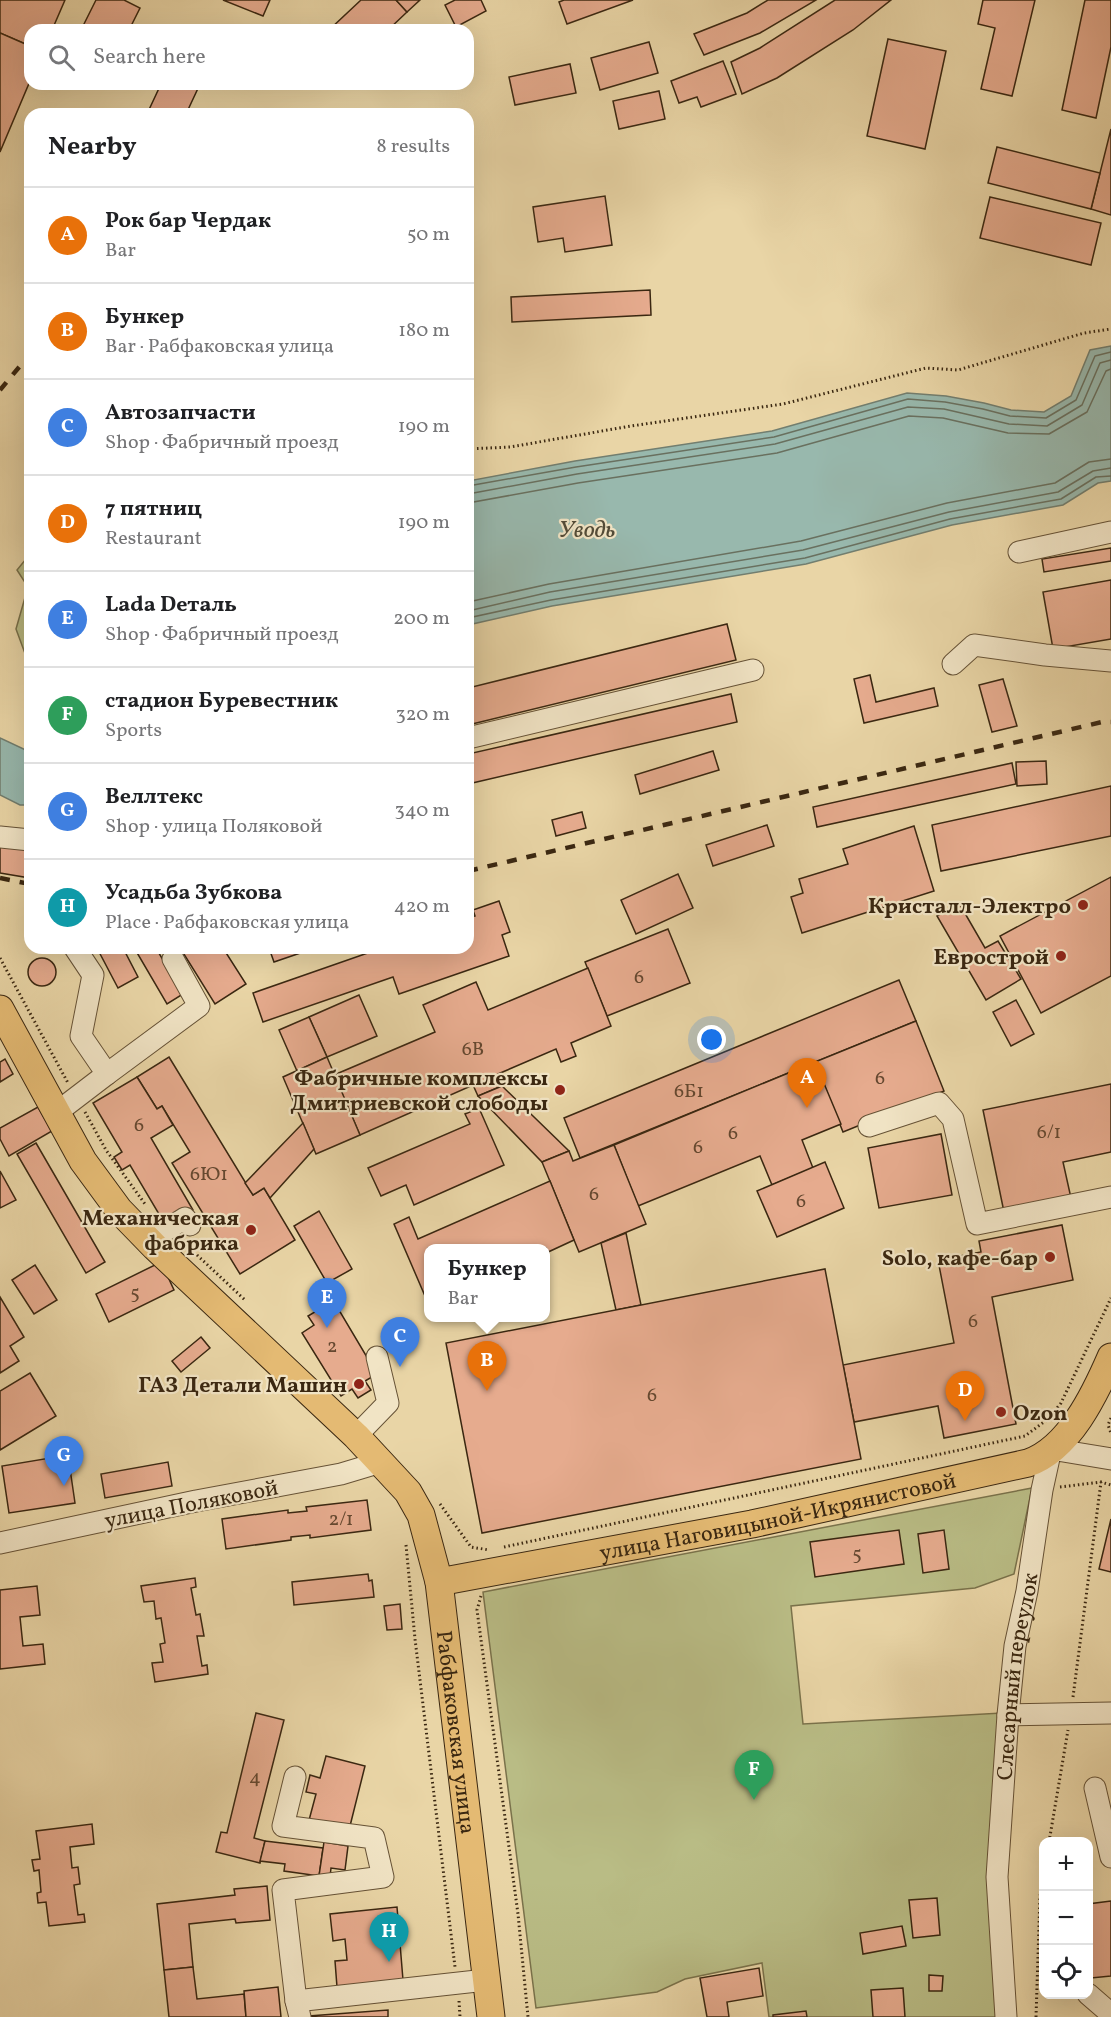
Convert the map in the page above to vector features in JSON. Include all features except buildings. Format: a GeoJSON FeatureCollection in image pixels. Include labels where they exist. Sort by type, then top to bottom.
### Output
{"type":"FeatureCollection","features":[{"type":"Feature","properties":{"kind":"main road","name":"Рабфаковская улица"},"geometry":{"type":"LineString","coordinates":[[0,1009],[8,1039],[66,1105],[83,1161],[119,1210],[356,1436],[408,1492],[421,1515],[438,1582],[491,2017]]}},
{"type":"Feature","properties":{"kind":"main road"},"geometry":{"type":"LineString","coordinates":[[1051,1449],[1071,1429],[1088,1404],[1111,1357]]}},
{"type":"Feature","properties":{"kind":"main road","name":"улица Наговицыной-Икрянистовой"},"geometry":{"type":"LineString","coordinates":[[438,1582],[764,1522],[1028,1463],[1035,1461],[1051,1449]]}},
{"type":"Feature","properties":{"kind":"street"},"geometry":{"type":"LineString","coordinates":[[1019,552],[1111,532]]}},
{"type":"Feature","properties":{"kind":"street"},"geometry":{"type":"LineString","coordinates":[[953,664],[974,645],[1111,661]]}},
{"type":"Feature","properties":{"kind":"street"},"geometry":{"type":"LineString","coordinates":[[474,737],[753,670]]}},
{"type":"Feature","properties":{"kind":"street"},"geometry":{"type":"LineString","coordinates":[[0,837],[24,839]]}},
{"type":"Feature","properties":{"kind":"street"},"geometry":{"type":"LineString","coordinates":[[79,954],[93,975],[81,1036],[107,1074]]}},
{"type":"Feature","properties":{"kind":"street"},"geometry":{"type":"LineString","coordinates":[[66,1105],[199,1005],[173,959]]}},
{"type":"Feature","properties":{"kind":"street"},"geometry":{"type":"LineString","coordinates":[[869,1126],[939,1103],[953,1119],[977,1224],[1111,1197]]}},
{"type":"Feature","properties":{"kind":"street"},"geometry":{"type":"LineString","coordinates":[[149,1241],[184,1218],[190,1225]]}},
{"type":"Feature","properties":{"kind":"street"},"geometry":{"type":"LineString","coordinates":[[356,1436],[388,1403],[377,1357]]}},
{"type":"Feature","properties":{"kind":"street"},"geometry":{"type":"LineString","coordinates":[[1051,1449],[1111,1459]]}},
{"type":"Feature","properties":{"kind":"street","name":"Слесарный переулок"},"geometry":{"type":"LineString","coordinates":[[1006,2017],[997,1877],[1008,1715],[1020,1592],[1051,1449]]}},
{"type":"Feature","properties":{"kind":"street","name":"улица Поляковой"},"geometry":{"type":"LineString","coordinates":[[0,1543],[196,1501],[341,1474],[381,1462]]}},
{"type":"Feature","properties":{"kind":"street"},"geometry":{"type":"LineString","coordinates":[[1008,1715],[1111,1713]]}},
{"type":"Feature","properties":{"kind":"street"},"geometry":{"type":"LineString","coordinates":[[295,1777],[283,1827],[374,1838],[383,1877],[283,1890],[298,2009],[486,1980]]}},
{"type":"Feature","properties":{"kind":"street"},"geometry":{"type":"LineString","coordinates":[[1095,1788],[1111,1857]]}},
{"type":"Feature","properties":{"kind":"street"},"geometry":{"type":"LineString","coordinates":[[1093,1998],[1111,2014]]}},
{"type":"Feature","properties":{"kind":"path"},"geometry":{"type":"LineString","coordinates":[[474,449],[510,447],[631,426],[783,404],[926,368],[958,370],[1084,333],[1111,329]]}},
{"type":"Feature","properties":{"kind":"path"},"geometry":{"type":"LineString","coordinates":[[0,958],[66,1105],[106,1150],[146,1205]]}},
{"type":"Feature","properties":{"kind":"path"},"geometry":{"type":"LineString","coordinates":[[193,1251],[251,1307]]}},
{"type":"Feature","properties":{"kind":"path"},"geometry":{"type":"LineString","coordinates":[[438,1500],[471,1546],[487,1550],[1024,1436],[1048,1419],[1061,1403],[1111,1298]]}},
{"type":"Feature","properties":{"kind":"path"},"geometry":{"type":"LineString","coordinates":[[1111,1418],[1108,1425],[1111,1433]]}},
{"type":"Feature","properties":{"kind":"path"},"geometry":{"type":"LineString","coordinates":[[1050,1837],[1071,1714],[1101,1482]]}},
{"type":"Feature","properties":{"kind":"path"},"geometry":{"type":"LineString","coordinates":[[1042,1490],[1101,1482],[1111,1485]]}},
{"type":"Feature","properties":{"kind":"path"},"geometry":{"type":"LineString","coordinates":[[406,1542],[415,1639],[460,2017]]}},
{"type":"Feature","properties":{"kind":"path"},"geometry":{"type":"LineString","coordinates":[[482,1594],[478,1599],[477,1610],[518,1914],[528,2017]]}},
{"type":"Feature","properties":{"kind":"path"},"geometry":{"type":"LineString","coordinates":[[1036,2017],[1041,1891]]}},
{"type":"Feature","properties":{"kind":"green space"},"geometry":{"type":"Polygon","coordinates":[[[24,561],[24,581],[17,570],[24,561]]]}},
{"type":"Feature","properties":{"kind":"green space"},"geometry":{"type":"Polygon","coordinates":[[[24,601],[24,651],[16,629],[24,601]]]}},
{"type":"Feature","properties":{"kind":"green space"},"geometry":{"type":"Polygon","coordinates":[[[1032,1488],[1014,1574],[975,1588],[791,1606],[803,1724],[1002,1713],[1006,2017],[769,2017],[762,1963],[685,1979],[657,1992],[536,2008],[483,1592],[1032,1488]]]}},
{"type":"Feature","properties":{"kind":"water","name":"Уводь"},"geometry":{"type":"Polygon","coordinates":[[[1111,346],[1111,481],[1098,483],[1063,505],[952,525],[806,564],[552,606],[474,624],[474,480],[575,461],[772,431],[907,393],[946,396],[1011,410],[1044,412],[1071,396],[1090,350],[1111,346]]]}},
{"type":"Feature","properties":{"kind":"water"},"geometry":{"type":"Polygon","coordinates":[[[0,738],[24,749],[24,805],[0,795],[0,738]]]}},
{"type":"Feature","properties":{"kind":"railway"},"geometry":{"type":"LineString","coordinates":[[0,390],[24,361]]}},
{"type":"Feature","properties":{"kind":"railway"},"geometry":{"type":"LineString","coordinates":[[474,870],[1102,722],[1111,722]]}},
{"type":"Feature","properties":{"kind":"railway"},"geometry":{"type":"LineString","coordinates":[[0,878],[24,883]]}},
{"type":"Feature","properties":{"kind":"place","name":"Кристалл-Электро"},"geometry":{"type":"Point","coordinates":[1083,905]}},
{"type":"Feature","properties":{"kind":"place","name":"Еврострой"},"geometry":{"type":"Point","coordinates":[1061,956]}},
{"type":"Feature","properties":{"kind":"place","name":"Фабричные комплексы Дмитриевской слободы"},"geometry":{"type":"Point","coordinates":[560,1090]}},
{"type":"Feature","properties":{"kind":"place","name":"Рок бар Чердак"},"geometry":{"type":"Point","coordinates":[807,1108]}},
{"type":"Feature","properties":{"kind":"place","name":"Механическая фабрика"},"geometry":{"type":"Point","coordinates":[251,1230]}},
{"type":"Feature","properties":{"kind":"place","name":"Solo, кафе-бар"},"geometry":{"type":"Point","coordinates":[1050,1257]}},
{"type":"Feature","properties":{"kind":"place","name":"Lada Dеталь"},"geometry":{"type":"Point","coordinates":[327,1328]}},
{"type":"Feature","properties":{"kind":"place","name":"Автозапчасти"},"geometry":{"type":"Point","coordinates":[400,1367]}},
{"type":"Feature","properties":{"kind":"place","name":"ГАЗ Детали Машин"},"geometry":{"type":"Point","coordinates":[359,1384]}},
{"type":"Feature","properties":{"kind":"place","name":"Бункер"},"geometry":{"type":"Point","coordinates":[487,1391]}},
{"type":"Feature","properties":{"kind":"place","name":"Ozon"},"geometry":{"type":"Point","coordinates":[1001,1412]}},
{"type":"Feature","properties":{"kind":"place","name":"7 пятниц"},"geometry":{"type":"Point","coordinates":[965,1421]}},
{"type":"Feature","properties":{"kind":"place","name":"Веллтекс"},"geometry":{"type":"Point","coordinates":[64,1486]}},
{"type":"Feature","properties":{"kind":"place","name":"стадион Буревестник"},"geometry":{"type":"Point","coordinates":[754,1800]}},
{"type":"Feature","properties":{"kind":"place","name":"Усадьба Зубкова"},"geometry":{"type":"Point","coordinates":[389,1962]}}]}
